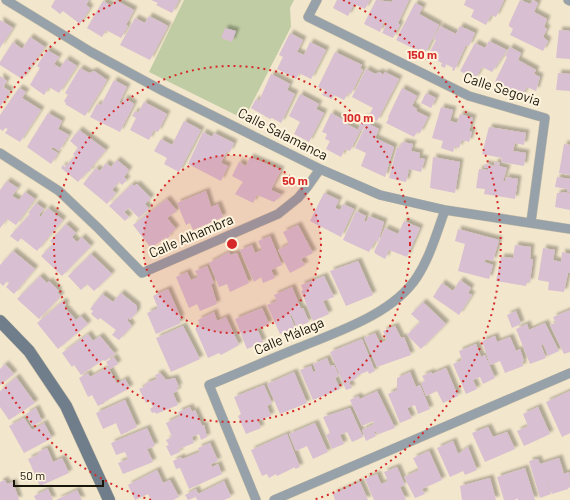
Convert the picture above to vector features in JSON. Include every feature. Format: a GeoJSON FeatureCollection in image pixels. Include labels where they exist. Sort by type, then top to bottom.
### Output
{"type":"FeatureCollection","features":[{"type":"Feature","properties":{"kind":"street","name":"Calle Salamanca"},"geometry":{"type":"LineString","coordinates":[[6,0],[91,52],[163,91],[320,169],[380,196],[445,210],[570,229]]}},
{"type":"Feature","properties":{"kind":"street","name":"Calle Segovia"},"geometry":{"type":"LineString","coordinates":[[317,0],[308,17],[469,96],[545,118],[531,222]]}},
{"type":"Feature","properties":{"kind":"street","name":"Calle Alhambra"},"geometry":{"type":"LineString","coordinates":[[0,153],[59,192],[98,228],[142,273],[278,214],[298,198],[320,169]]}},
{"type":"Feature","properties":{"kind":"street","name":"Calle Málaga"},"geometry":{"type":"LineString","coordinates":[[256,500],[209,386],[361,321],[388,305],[404,292],[417,278],[436,237],[445,210]]}},
{"type":"Feature","properties":{"kind":"street"},"geometry":{"type":"LineString","coordinates":[[0,321],[29,352],[66,406],[109,500]]}},
{"type":"Feature","properties":{"kind":"street"},"geometry":{"type":"LineString","coordinates":[[274,500],[570,373]]}},
{"type":"Feature","properties":{"kind":"green space"},"geometry":{"type":"Polygon","coordinates":[[[184,0],[294,0],[290,8],[291,27],[244,119],[149,72],[184,0]]]}},
{"type":"Feature","properties":{"kind":"building"},"geometry":{"type":"Polygon","coordinates":[[[55,0],[89,0],[86,5],[90,8],[80,24],[63,11],[60,14],[51,7],[55,0]]]}},
{"type":"Feature","properties":{"kind":"building"},"geometry":{"type":"Polygon","coordinates":[[[115,0],[134,10],[126,25],[128,26],[121,38],[106,30],[102,37],[87,28],[103,1],[112,6],[115,0]]]}},
{"type":"Feature","properties":{"kind":"building"},"geometry":{"type":"Polygon","coordinates":[[[151,0],[179,0],[172,13],[156,5],[158,3],[151,0]]]}},
{"type":"Feature","properties":{"kind":"building"},"geometry":{"type":"Polygon","coordinates":[[[337,0],[370,0],[365,9],[354,4],[348,16],[333,8],[337,0]]]}},
{"type":"Feature","properties":{"kind":"building"},"geometry":{"type":"Polygon","coordinates":[[[376,0],[392,2],[393,0],[409,0],[398,23],[400,25],[393,38],[382,33],[387,23],[384,22],[380,32],[364,24],[376,0]]]}},
{"type":"Feature","properties":{"kind":"building"},"geometry":{"type":"Polygon","coordinates":[[[466,0],[504,0],[496,17],[491,15],[486,25],[471,17],[474,10],[464,5],[466,0]]]}},
{"type":"Feature","properties":{"kind":"building"},"geometry":{"type":"Polygon","coordinates":[[[520,0],[530,4],[533,0],[538,3],[534,12],[547,19],[544,27],[547,29],[543,37],[548,41],[543,51],[510,35],[513,29],[509,26],[509,24],[520,0]]]}},
{"type":"Feature","properties":{"kind":"building"},"geometry":{"type":"Polygon","coordinates":[[[415,3],[423,7],[419,14],[439,25],[425,54],[396,40],[415,3]]]}},
{"type":"Feature","properties":{"kind":"building"},"geometry":{"type":"Polygon","coordinates":[[[149,16],[168,26],[150,60],[120,45],[135,18],[145,23],[149,16]]]}},
{"type":"Feature","properties":{"kind":"building"},"geometry":{"type":"Polygon","coordinates":[[[0,20],[13,28],[0,48],[0,20]]]}},
{"type":"Feature","properties":{"kind":"building"},"geometry":{"type":"Polygon","coordinates":[[[440,26],[456,34],[460,26],[475,33],[469,46],[466,45],[454,71],[452,70],[453,68],[446,64],[445,68],[441,66],[442,63],[430,57],[429,59],[427,58],[436,40],[433,39],[440,26]]]}},
{"type":"Feature","properties":{"kind":"building"},"geometry":{"type":"Polygon","coordinates":[[[225,28],[236,31],[232,42],[221,38],[225,28]]]}},
{"type":"Feature","properties":{"kind":"building"},"geometry":{"type":"Polygon","coordinates":[[[559,30],[570,31],[570,59],[556,58],[559,30]]]}},
{"type":"Feature","properties":{"kind":"building"},"geometry":{"type":"Polygon","coordinates":[[[290,33],[303,40],[297,52],[304,55],[310,42],[326,50],[311,79],[299,73],[296,79],[277,69],[283,57],[279,55],[290,33]]]}},
{"type":"Feature","properties":{"kind":"building"},"geometry":{"type":"Polygon","coordinates":[[[30,37],[45,47],[22,79],[0,65],[0,62],[13,42],[22,49],[30,37]]]}},
{"type":"Feature","properties":{"kind":"building"},"geometry":{"type":"Polygon","coordinates":[[[489,41],[507,50],[492,72],[482,67],[475,79],[460,71],[475,43],[485,48],[489,41]]]}},
{"type":"Feature","properties":{"kind":"building"},"geometry":{"type":"Polygon","coordinates":[[[510,47],[521,53],[518,60],[536,70],[534,74],[540,77],[536,91],[527,87],[521,98],[494,84],[507,57],[505,56],[510,47]]]}},
{"type":"Feature","properties":{"kind":"building"},"geometry":{"type":"Polygon","coordinates":[[[47,50],[59,57],[54,64],[60,68],[66,59],[77,66],[59,93],[49,87],[44,95],[30,85],[40,68],[37,66],[47,50]]]}},
{"type":"Feature","properties":{"kind":"building"},"geometry":{"type":"Polygon","coordinates":[[[335,52],[362,65],[360,68],[363,70],[351,94],[348,93],[344,100],[334,95],[332,99],[322,95],[325,90],[318,87],[335,52]]]}},
{"type":"Feature","properties":{"kind":"building"},"geometry":{"type":"Polygon","coordinates":[[[80,68],[89,73],[94,71],[107,80],[85,116],[65,104],[66,103],[64,101],[68,95],[65,93],[80,68]]]}},
{"type":"Feature","properties":{"kind":"building"},"geometry":{"type":"Polygon","coordinates":[[[366,69],[375,74],[380,72],[383,75],[385,72],[399,79],[377,121],[368,117],[373,108],[352,97],[366,69]]]}},
{"type":"Feature","properties":{"kind":"building"},"geometry":{"type":"Polygon","coordinates":[[[558,73],[570,74],[570,91],[556,90],[558,73]]]}},
{"type":"Feature","properties":{"kind":"building"},"geometry":{"type":"Polygon","coordinates":[[[271,74],[290,84],[287,90],[295,94],[281,123],[272,118],[270,119],[251,108],[256,99],[259,101],[271,74]]]}},
{"type":"Feature","properties":{"kind":"building"},"geometry":{"type":"Polygon","coordinates":[[[0,76],[7,81],[3,87],[10,91],[0,107],[0,76]]]}},
{"type":"Feature","properties":{"kind":"building"},"geometry":{"type":"Polygon","coordinates":[[[114,80],[127,87],[119,103],[121,104],[125,98],[134,104],[120,132],[90,117],[97,104],[101,105],[114,80]]]}},
{"type":"Feature","properties":{"kind":"building"},"geometry":{"type":"Polygon","coordinates":[[[19,88],[26,92],[22,98],[41,110],[20,142],[5,133],[8,129],[5,128],[3,131],[0,129],[0,115],[19,88]]]}},
{"type":"Feature","properties":{"kind":"building"},"geometry":{"type":"Polygon","coordinates":[[[402,88],[417,96],[412,106],[417,109],[416,111],[428,117],[420,133],[417,132],[414,137],[386,123],[402,88]]]}},
{"type":"Feature","properties":{"kind":"building"},"geometry":{"type":"Polygon","coordinates":[[[426,93],[436,98],[431,108],[421,103],[426,93]]]}},
{"type":"Feature","properties":{"kind":"building"},"geometry":{"type":"Polygon","coordinates":[[[300,94],[319,104],[316,109],[324,113],[309,142],[294,134],[300,122],[289,116],[300,94]]]}},
{"type":"Feature","properties":{"kind":"building"},"geometry":{"type":"Polygon","coordinates":[[[144,102],[167,114],[158,132],[154,130],[149,140],[130,130],[136,118],[132,116],[135,111],[138,113],[144,102]]]}},
{"type":"Feature","properties":{"kind":"building"},"geometry":{"type":"Polygon","coordinates":[[[441,107],[453,110],[450,121],[457,123],[460,114],[473,118],[469,131],[472,132],[469,142],[462,140],[459,148],[455,146],[453,152],[441,148],[443,141],[432,138],[441,107]]]}},
{"type":"Feature","properties":{"kind":"building"},"geometry":{"type":"Polygon","coordinates":[[[48,113],[62,121],[58,129],[69,135],[59,151],[53,147],[51,149],[58,153],[51,164],[27,147],[48,113]]]}},
{"type":"Feature","properties":{"kind":"building"},"geometry":{"type":"Polygon","coordinates":[[[331,113],[344,120],[343,122],[360,131],[350,151],[345,149],[341,157],[326,149],[330,141],[325,139],[327,134],[322,132],[331,113]]]}},
{"type":"Feature","properties":{"kind":"building"},"geometry":{"type":"Polygon","coordinates":[[[364,117],[368,119],[362,131],[358,129],[364,117]]]}},
{"type":"Feature","properties":{"kind":"building"},"geometry":{"type":"Polygon","coordinates":[[[184,121],[201,130],[179,172],[164,164],[167,158],[154,151],[161,139],[172,145],[184,121]]]}},
{"type":"Feature","properties":{"kind":"building"},"geometry":{"type":"Polygon","coordinates":[[[367,123],[379,129],[375,138],[394,147],[385,177],[361,166],[366,153],[355,148],[367,123]]]}},
{"type":"Feature","properties":{"kind":"building"},"geometry":{"type":"Polygon","coordinates":[[[489,127],[526,133],[524,145],[515,143],[513,151],[526,153],[524,166],[501,162],[502,158],[482,154],[489,127]]]}},
{"type":"Feature","properties":{"kind":"building"},"geometry":{"type":"Polygon","coordinates":[[[79,130],[106,150],[90,169],[90,172],[88,171],[78,182],[61,168],[63,165],[65,167],[75,156],[73,154],[78,148],[70,141],[79,130]]]}},
{"type":"Feature","properties":{"kind":"building"},"geometry":{"type":"Polygon","coordinates":[[[203,132],[212,137],[214,133],[234,143],[230,152],[227,151],[221,163],[228,166],[221,181],[188,164],[203,132]]]}},
{"type":"Feature","properties":{"kind":"building"},"geometry":{"type":"Polygon","coordinates":[[[402,142],[413,144],[411,151],[420,153],[419,158],[425,159],[421,172],[409,169],[406,182],[389,178],[397,147],[400,148],[402,142]]]}},
{"type":"Feature","properties":{"kind":"building"},"geometry":{"type":"Polygon","coordinates":[[[564,144],[570,145],[570,175],[559,173],[564,144]]]}},
{"type":"Feature","properties":{"kind":"building"},"geometry":{"type":"Polygon","coordinates":[[[250,157],[281,170],[271,190],[282,195],[274,202],[257,195],[253,203],[235,194],[243,182],[232,176],[239,162],[246,166],[250,157]]]}},
{"type":"Feature","properties":{"kind":"building"},"geometry":{"type":"Polygon","coordinates":[[[433,157],[460,162],[455,193],[430,188],[433,157]]]}},
{"type":"Feature","properties":{"kind":"building"},"geometry":{"type":"Polygon","coordinates":[[[117,160],[129,170],[124,177],[127,180],[122,185],[119,182],[112,190],[116,193],[107,204],[83,184],[96,168],[100,171],[106,163],[111,167],[117,160]]]}},
{"type":"Feature","properties":{"kind":"building"},"geometry":{"type":"Polygon","coordinates":[[[495,162],[500,163],[499,166],[507,168],[503,181],[505,181],[506,177],[518,179],[515,199],[484,194],[485,189],[476,188],[479,169],[488,170],[488,168],[484,168],[485,164],[494,166],[495,162]]]}},
{"type":"Feature","properties":{"kind":"building"},"geometry":{"type":"Polygon","coordinates":[[[557,177],[570,179],[570,192],[567,191],[567,189],[555,187],[557,177]]]}},
{"type":"Feature","properties":{"kind":"building"},"geometry":{"type":"Polygon","coordinates":[[[7,181],[18,188],[12,196],[19,200],[25,192],[35,199],[16,225],[7,219],[0,228],[0,190],[7,181]]]}},
{"type":"Feature","properties":{"kind":"building"},"geometry":{"type":"Polygon","coordinates":[[[132,184],[134,186],[137,184],[151,198],[145,204],[149,209],[139,218],[129,208],[124,212],[129,217],[125,221],[109,206],[132,184]]]}},
{"type":"Feature","properties":{"kind":"building"},"geometry":{"type":"Polygon","coordinates":[[[206,191],[211,207],[218,204],[223,217],[193,230],[190,223],[186,225],[177,203],[206,191]]]}},
{"type":"Feature","properties":{"kind":"building"},"geometry":{"type":"Polygon","coordinates":[[[324,193],[339,200],[335,208],[340,210],[343,204],[354,209],[341,237],[310,221],[324,193]]]}},
{"type":"Feature","properties":{"kind":"building"},"geometry":{"type":"Polygon","coordinates":[[[557,193],[570,193],[570,210],[555,207],[557,193]]]}},
{"type":"Feature","properties":{"kind":"building"},"geometry":{"type":"Polygon","coordinates":[[[167,199],[177,211],[167,218],[176,229],[167,239],[166,237],[151,248],[133,225],[167,199]]]}},
{"type":"Feature","properties":{"kind":"building"},"geometry":{"type":"Polygon","coordinates":[[[36,203],[44,209],[39,215],[42,218],[41,216],[48,208],[63,220],[37,251],[21,238],[18,242],[10,236],[30,214],[28,213],[36,203]]]}},
{"type":"Feature","properties":{"kind":"building"},"geometry":{"type":"Polygon","coordinates":[[[356,211],[366,216],[364,221],[366,222],[369,216],[384,222],[378,242],[375,241],[369,252],[343,240],[356,211]]]}},
{"type":"Feature","properties":{"kind":"building"},"geometry":{"type":"Polygon","coordinates":[[[404,221],[420,228],[407,257],[389,250],[385,259],[376,254],[374,252],[385,228],[398,234],[404,221]]]}},
{"type":"Feature","properties":{"kind":"building"},"geometry":{"type":"Polygon","coordinates":[[[66,224],[76,233],[72,237],[77,242],[82,237],[91,246],[62,276],[41,256],[53,244],[50,241],[66,224]]]}},
{"type":"Feature","properties":{"kind":"building"},"geometry":{"type":"Polygon","coordinates":[[[298,225],[313,253],[301,259],[305,265],[290,273],[278,250],[289,244],[283,232],[298,225]]]}},
{"type":"Feature","properties":{"kind":"building"},"geometry":{"type":"Polygon","coordinates":[[[458,229],[499,240],[493,261],[486,259],[484,262],[493,265],[489,279],[458,271],[465,244],[455,241],[458,229]]]}},
{"type":"Feature","properties":{"kind":"building"},"geometry":{"type":"Polygon","coordinates":[[[270,236],[282,265],[271,270],[275,278],[263,283],[261,277],[254,282],[240,250],[252,245],[255,253],[262,250],[258,241],[270,236]]]}},
{"type":"Feature","properties":{"kind":"building"},"geometry":{"type":"Polygon","coordinates":[[[515,245],[531,247],[530,259],[533,259],[530,282],[527,282],[526,286],[496,281],[501,257],[513,258],[515,245]]]}},
{"type":"Feature","properties":{"kind":"building"},"geometry":{"type":"Polygon","coordinates":[[[543,248],[555,250],[553,260],[561,262],[562,252],[570,254],[570,273],[568,273],[564,292],[548,290],[549,282],[538,280],[543,248]]]}},
{"type":"Feature","properties":{"kind":"building"},"geometry":{"type":"Polygon","coordinates":[[[13,251],[35,269],[14,294],[6,287],[9,283],[7,281],[3,286],[0,283],[0,265],[13,251]]]}},
{"type":"Feature","properties":{"kind":"building"},"geometry":{"type":"Polygon","coordinates":[[[229,252],[230,255],[237,253],[249,283],[230,292],[227,284],[219,287],[209,263],[229,252]]]}},
{"type":"Feature","properties":{"kind":"building"},"geometry":{"type":"Polygon","coordinates":[[[91,254],[112,274],[94,291],[87,284],[81,290],[68,276],[91,254]]]}},
{"type":"Feature","properties":{"kind":"building"},"geometry":{"type":"Polygon","coordinates":[[[358,261],[373,295],[346,306],[330,271],[358,261]]]}},
{"type":"Feature","properties":{"kind":"building"},"geometry":{"type":"Polygon","coordinates":[[[207,266],[214,283],[211,284],[217,304],[200,311],[197,304],[189,308],[176,277],[187,272],[191,280],[198,277],[195,271],[207,266]]]}},
{"type":"Feature","properties":{"kind":"building"},"geometry":{"type":"Polygon","coordinates":[[[40,276],[47,283],[49,281],[59,291],[57,292],[61,296],[39,319],[17,299],[40,276]]]}},
{"type":"Feature","properties":{"kind":"building"},"geometry":{"type":"Polygon","coordinates":[[[324,276],[334,297],[323,301],[329,314],[313,321],[301,291],[303,290],[301,285],[324,276]]]}},
{"type":"Feature","properties":{"kind":"building"},"geometry":{"type":"Polygon","coordinates":[[[460,280],[471,288],[468,293],[472,295],[459,315],[433,297],[442,283],[453,291],[460,280]]]}},
{"type":"Feature","properties":{"kind":"building"},"geometry":{"type":"Polygon","coordinates":[[[292,287],[301,309],[303,308],[309,322],[297,327],[291,314],[290,315],[295,328],[280,334],[267,305],[277,301],[274,295],[292,287]]]}},
{"type":"Feature","properties":{"kind":"building"},"geometry":{"type":"Polygon","coordinates":[[[168,289],[181,318],[179,319],[181,323],[156,334],[147,313],[158,308],[153,296],[168,289]]]}},
{"type":"Feature","properties":{"kind":"building"},"geometry":{"type":"Polygon","coordinates":[[[121,293],[137,306],[137,312],[130,320],[128,318],[127,320],[132,326],[119,340],[112,335],[116,330],[100,318],[98,320],[91,314],[93,311],[90,309],[102,294],[113,302],[121,293]]]}},
{"type":"Feature","properties":{"kind":"building"},"geometry":{"type":"Polygon","coordinates":[[[63,301],[66,305],[64,307],[76,320],[81,316],[88,324],[58,349],[37,323],[63,301]]]}},
{"type":"Feature","properties":{"kind":"building"},"geometry":{"type":"Polygon","coordinates":[[[423,302],[446,324],[421,349],[407,335],[420,322],[411,314],[423,302]]]}},
{"type":"Feature","properties":{"kind":"building"},"geometry":{"type":"Polygon","coordinates":[[[262,308],[269,324],[257,329],[263,342],[247,349],[235,319],[262,308]]]}},
{"type":"Feature","properties":{"kind":"building"},"geometry":{"type":"Polygon","coordinates":[[[570,310],[570,352],[564,354],[550,325],[556,323],[553,317],[570,310]]]}},
{"type":"Feature","properties":{"kind":"building"},"geometry":{"type":"Polygon","coordinates":[[[516,311],[521,324],[512,328],[507,315],[516,311]]]}},
{"type":"Feature","properties":{"kind":"building"},"geometry":{"type":"Polygon","coordinates":[[[214,312],[217,321],[226,317],[239,345],[221,355],[219,353],[208,358],[195,328],[200,325],[198,320],[214,312]]]}},
{"type":"Feature","properties":{"kind":"building"},"geometry":{"type":"Polygon","coordinates":[[[545,323],[559,351],[548,356],[543,344],[541,345],[546,358],[530,364],[516,329],[527,324],[529,330],[545,323]]]}},
{"type":"Feature","properties":{"kind":"building"},"geometry":{"type":"Polygon","coordinates":[[[183,326],[200,359],[171,372],[156,338],[183,326]]]}},
{"type":"Feature","properties":{"kind":"building"},"geometry":{"type":"Polygon","coordinates":[[[395,326],[401,338],[404,337],[411,355],[377,367],[364,338],[375,333],[380,343],[387,340],[383,331],[395,326]]]}},
{"type":"Feature","properties":{"kind":"building"},"geometry":{"type":"Polygon","coordinates":[[[88,334],[93,341],[100,336],[115,354],[105,361],[103,360],[81,375],[74,365],[72,367],[62,353],[88,334]]]}},
{"type":"Feature","properties":{"kind":"building"},"geometry":{"type":"Polygon","coordinates":[[[495,336],[497,342],[510,337],[516,351],[520,349],[524,361],[522,362],[523,366],[505,373],[500,361],[490,365],[482,341],[495,336]]]}},
{"type":"Feature","properties":{"kind":"building"},"geometry":{"type":"Polygon","coordinates":[[[362,339],[375,371],[369,374],[368,371],[356,376],[357,378],[349,382],[352,388],[346,390],[330,352],[362,339]]]}},
{"type":"Feature","properties":{"kind":"building"},"geometry":{"type":"Polygon","coordinates":[[[476,344],[481,357],[485,355],[495,378],[483,384],[480,377],[473,380],[477,389],[466,394],[453,364],[462,360],[459,351],[476,344]]]}},
{"type":"Feature","properties":{"kind":"building"},"geometry":{"type":"Polygon","coordinates":[[[114,357],[118,364],[110,369],[106,362],[114,357]]]}},
{"type":"Feature","properties":{"kind":"building"},"geometry":{"type":"Polygon","coordinates":[[[327,358],[330,366],[334,365],[339,376],[335,378],[340,389],[313,400],[300,370],[311,366],[313,372],[316,371],[313,364],[327,358]]]}},
{"type":"Feature","properties":{"kind":"building"},"geometry":{"type":"Polygon","coordinates":[[[5,364],[14,374],[0,385],[0,369],[5,364]]]}},
{"type":"Feature","properties":{"kind":"building"},"geometry":{"type":"Polygon","coordinates":[[[108,367],[117,384],[125,379],[130,388],[98,406],[92,395],[88,397],[79,378],[88,373],[90,377],[108,367]]]}},
{"type":"Feature","properties":{"kind":"building"},"geometry":{"type":"Polygon","coordinates":[[[446,368],[458,396],[443,403],[437,391],[426,396],[421,383],[425,381],[422,376],[431,372],[432,374],[446,368]]]}},
{"type":"Feature","properties":{"kind":"building"},"geometry":{"type":"Polygon","coordinates":[[[294,372],[307,403],[280,414],[267,384],[294,372]]]}},
{"type":"Feature","properties":{"kind":"building"},"geometry":{"type":"Polygon","coordinates":[[[410,372],[416,387],[420,385],[430,409],[418,414],[415,405],[407,408],[412,418],[400,423],[388,394],[397,390],[397,378],[410,372]]]}},
{"type":"Feature","properties":{"kind":"building"},"geometry":{"type":"Polygon","coordinates":[[[160,373],[166,380],[175,378],[179,387],[176,388],[178,391],[173,393],[178,405],[156,414],[155,412],[152,413],[150,409],[153,407],[150,401],[146,403],[139,389],[144,387],[146,383],[157,379],[155,375],[160,373]]]}},
{"type":"Feature","properties":{"kind":"building"},"geometry":{"type":"Polygon","coordinates":[[[16,377],[35,403],[9,420],[0,407],[0,391],[16,377]]]}},
{"type":"Feature","properties":{"kind":"building"},"geometry":{"type":"Polygon","coordinates":[[[264,385],[272,403],[267,406],[271,416],[258,421],[261,428],[246,434],[238,416],[241,414],[234,397],[264,385]]]}},
{"type":"Feature","properties":{"kind":"building"},"geometry":{"type":"Polygon","coordinates":[[[377,391],[395,428],[379,434],[374,431],[376,436],[366,441],[362,430],[374,424],[373,421],[362,426],[350,400],[358,396],[360,399],[377,391]]]}},
{"type":"Feature","properties":{"kind":"building"},"geometry":{"type":"Polygon","coordinates":[[[570,391],[570,433],[562,437],[546,402],[570,391]]]}},
{"type":"Feature","properties":{"kind":"building"},"geometry":{"type":"Polygon","coordinates":[[[125,400],[137,427],[121,435],[116,423],[103,429],[96,413],[125,400]]]}},
{"type":"Feature","properties":{"kind":"building"},"geometry":{"type":"Polygon","coordinates":[[[190,407],[192,412],[195,410],[202,426],[204,425],[207,437],[201,440],[199,434],[192,437],[194,443],[179,449],[180,452],[171,456],[166,446],[169,445],[166,440],[172,437],[166,423],[180,416],[178,412],[190,407]]]}},
{"type":"Feature","properties":{"kind":"building"},"geometry":{"type":"Polygon","coordinates":[[[538,407],[550,434],[524,446],[517,431],[528,426],[523,414],[538,407]]]}},
{"type":"Feature","properties":{"kind":"building"},"geometry":{"type":"Polygon","coordinates":[[[36,408],[42,421],[32,426],[26,414],[36,408]]]}},
{"type":"Feature","properties":{"kind":"building"},"geometry":{"type":"Polygon","coordinates":[[[350,408],[363,437],[352,442],[347,432],[340,435],[344,444],[332,449],[326,435],[330,433],[323,417],[350,408]]]}},
{"type":"Feature","properties":{"kind":"building"},"geometry":{"type":"Polygon","coordinates":[[[24,418],[32,430],[44,423],[52,438],[24,453],[9,426],[24,418]]]}},
{"type":"Feature","properties":{"kind":"building"},"geometry":{"type":"Polygon","coordinates":[[[315,423],[328,452],[313,459],[307,446],[296,451],[289,434],[315,423]]]}},
{"type":"Feature","properties":{"kind":"building"},"geometry":{"type":"Polygon","coordinates":[[[488,427],[493,437],[507,432],[515,449],[485,462],[472,433],[488,427]]]}},
{"type":"Feature","properties":{"kind":"building"},"geometry":{"type":"Polygon","coordinates":[[[147,428],[155,446],[147,449],[153,462],[123,474],[118,463],[128,459],[125,452],[116,455],[111,443],[147,428]]]}},
{"type":"Feature","properties":{"kind":"building"},"geometry":{"type":"Polygon","coordinates":[[[287,434],[300,467],[295,469],[295,467],[277,476],[276,474],[269,478],[267,474],[262,476],[251,450],[287,434]]]}},
{"type":"Feature","properties":{"kind":"building"},"geometry":{"type":"Polygon","coordinates":[[[453,441],[458,454],[468,447],[477,470],[465,475],[463,471],[450,477],[437,448],[453,441]]]}},
{"type":"Feature","properties":{"kind":"building"},"geometry":{"type":"Polygon","coordinates":[[[210,443],[218,461],[211,464],[212,467],[218,464],[222,474],[189,489],[180,468],[176,469],[173,461],[181,457],[182,459],[200,452],[198,448],[210,443]]]}},
{"type":"Feature","properties":{"kind":"building"},"geometry":{"type":"Polygon","coordinates":[[[47,448],[53,462],[62,458],[69,473],[40,486],[28,459],[47,448]]]}},
{"type":"Feature","properties":{"kind":"building"},"geometry":{"type":"Polygon","coordinates":[[[429,451],[442,480],[422,489],[425,494],[415,498],[404,477],[419,470],[413,458],[429,451]]]}},
{"type":"Feature","properties":{"kind":"building"},"geometry":{"type":"Polygon","coordinates":[[[559,458],[564,474],[569,472],[570,487],[552,494],[547,481],[551,494],[540,498],[529,461],[538,459],[540,464],[559,458]]]}},
{"type":"Feature","properties":{"kind":"building"},"geometry":{"type":"Polygon","coordinates":[[[397,467],[405,485],[400,487],[406,500],[374,500],[365,479],[377,474],[381,484],[388,481],[384,472],[397,467]]]}},
{"type":"Feature","properties":{"kind":"building"},"geometry":{"type":"Polygon","coordinates":[[[525,468],[535,500],[518,500],[517,498],[515,500],[504,500],[497,477],[525,468]]]}},
{"type":"Feature","properties":{"kind":"building"},"geometry":{"type":"Polygon","coordinates":[[[157,470],[163,483],[170,480],[179,497],[173,500],[151,500],[148,494],[135,500],[128,485],[157,470]]]}},
{"type":"Feature","properties":{"kind":"building"},"geometry":{"type":"Polygon","coordinates":[[[490,478],[496,500],[462,500],[460,486],[490,478]]]}},
{"type":"Feature","properties":{"kind":"building"},"geometry":{"type":"Polygon","coordinates":[[[5,480],[7,484],[13,482],[19,500],[0,500],[0,482],[5,480]]]}},
{"type":"Feature","properties":{"kind":"building"},"geometry":{"type":"Polygon","coordinates":[[[224,481],[231,497],[224,500],[197,500],[196,497],[188,500],[185,495],[196,489],[198,494],[224,481]]]}},
{"type":"Feature","properties":{"kind":"building"},"geometry":{"type":"Polygon","coordinates":[[[360,482],[368,500],[335,500],[333,494],[360,482]]]}},
{"type":"Feature","properties":{"kind":"building"},"geometry":{"type":"Polygon","coordinates":[[[48,489],[53,500],[36,500],[34,496],[48,489]]]}},
{"type":"Feature","properties":{"kind":"building"},"geometry":{"type":"Polygon","coordinates":[[[77,490],[82,500],[56,500],[77,490]]]}}]}
